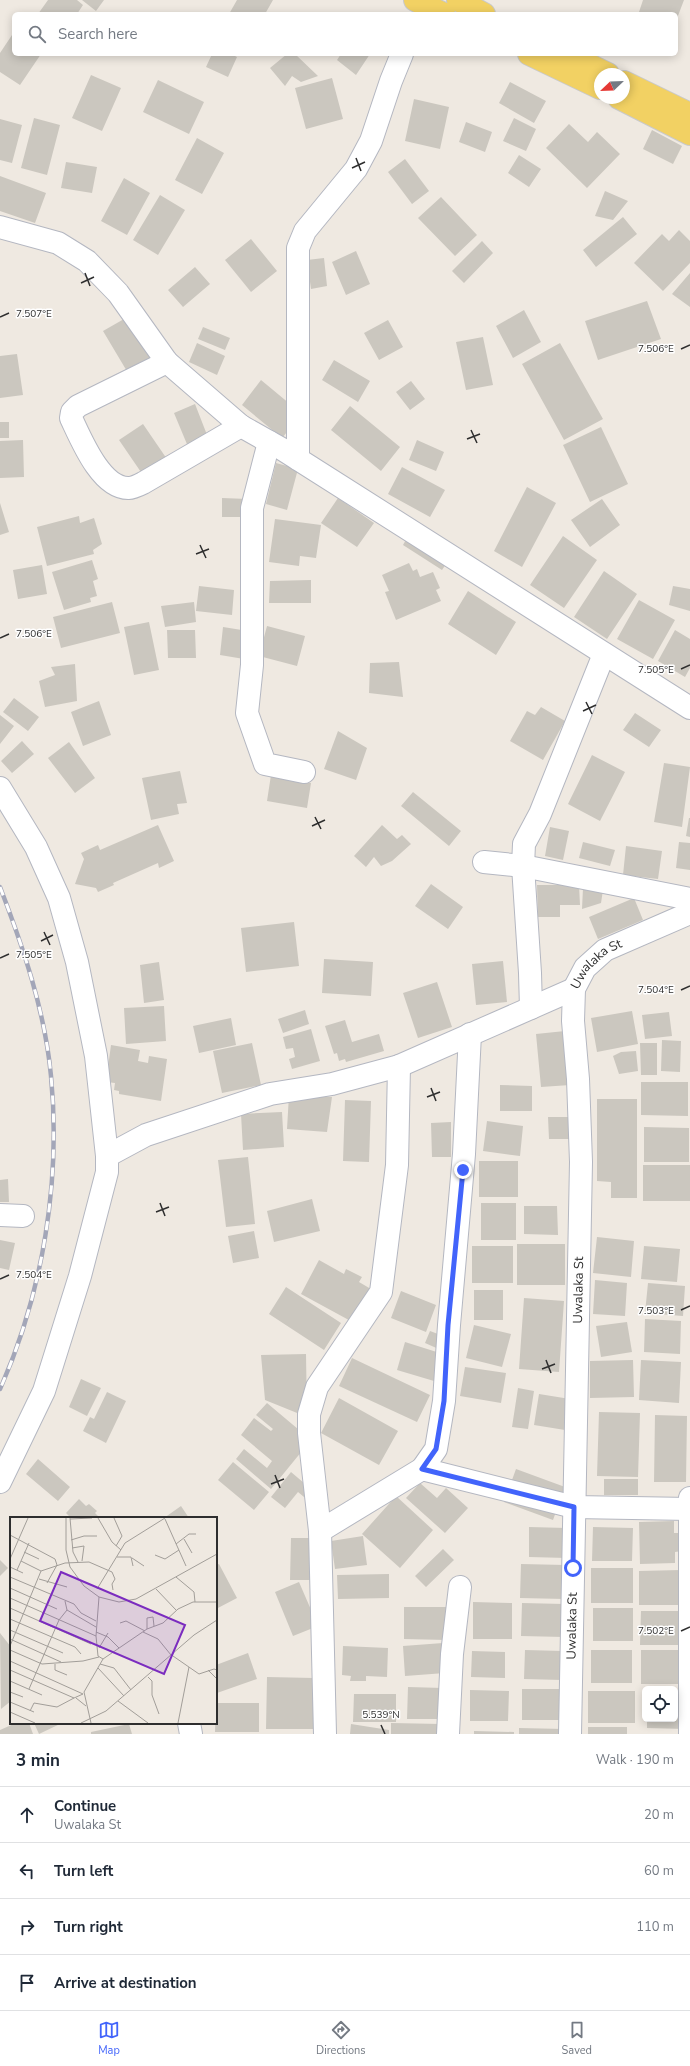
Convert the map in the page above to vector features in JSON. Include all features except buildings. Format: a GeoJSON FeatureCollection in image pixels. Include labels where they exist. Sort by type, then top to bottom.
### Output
{"type":"FeatureCollection","features":[{"type":"Feature","properties":{"kind":"main road"},"geometry":{"type":"LineString","coordinates":[[458,0],[479,12]]}},
{"type":"Feature","properties":{"kind":"main road"},"geometry":{"type":"LineString","coordinates":[[420,6],[438,12]]}},
{"type":"Feature","properties":{"kind":"main road"},"geometry":{"type":"LineString","coordinates":[[533,56],[594,85]]}},
{"type":"Feature","properties":{"kind":"main road"},"geometry":{"type":"LineString","coordinates":[[571,56],[596,68]]}},
{"type":"Feature","properties":{"kind":"main road"},"geometry":{"type":"LineString","coordinates":[[630,85],[690,114]]}},
{"type":"Feature","properties":{"kind":"main road"},"geometry":{"type":"LineString","coordinates":[[630,104],[690,134]]}},
{"type":"Feature","properties":{"kind":"street"},"geometry":{"type":"LineString","coordinates":[[298,459],[298,248],[305,231],[356,169],[371,140],[401,56]]}},
{"type":"Feature","properties":{"kind":"street"},"geometry":{"type":"LineString","coordinates":[[0,227],[58,244],[87,261],[118,293],[167,362],[241,426],[298,459],[690,708]]}},
{"type":"Feature","properties":{"kind":"street"},"geometry":{"type":"LineString","coordinates":[[167,362],[78,406],[72,412],[71,418],[90,457],[112,484],[130,488],[143,483],[241,426]]}},
{"type":"Feature","properties":{"kind":"street"},"geometry":{"type":"LineString","coordinates":[[269,442],[252,508],[252,658],[247,713],[265,764],[304,772]]}},
{"type":"Feature","properties":{"kind":"street"},"geometry":{"type":"LineString","coordinates":[[531,1008],[523,866],[524,844],[540,814],[604,654]]}},
{"type":"Feature","properties":{"kind":"street"},"geometry":{"type":"LineString","coordinates":[[0,788],[36,847],[59,898],[77,962],[96,1056],[107,1156],[107,1172],[80,1276],[44,1391],[0,1482]]}},
{"type":"Feature","properties":{"kind":"street"},"geometry":{"type":"LineString","coordinates":[[484,862],[523,866],[690,899]]}},
{"type":"Feature","properties":{"kind":"street","name":"Uwalaka St"},"geometry":{"type":"LineString","coordinates":[[570,1734],[581,1162],[578,1079],[573,1021],[574,989],[585,968],[605,950],[690,913]]}},
{"type":"Feature","properties":{"kind":"street"},"geometry":{"type":"LineString","coordinates":[[107,1156],[146,1135],[270,1094],[332,1084],[399,1066],[574,989]]}},
{"type":"Feature","properties":{"kind":"street"},"geometry":{"type":"LineString","coordinates":[[320,1531],[422,1469],[436,1449],[444,1401],[448,1325],[464,1154],[470,1034]]}},
{"type":"Feature","properties":{"kind":"street"},"geometry":{"type":"LineString","coordinates":[[325,1734],[320,1531],[309,1433],[309,1414],[317,1387],[381,1292],[397,1165],[399,1066]]}},
{"type":"Feature","properties":{"kind":"street"},"geometry":{"type":"LineString","coordinates":[[0,1215],[23,1216]]}},
{"type":"Feature","properties":{"kind":"street"},"geometry":{"type":"LineString","coordinates":[[422,1469],[574,1507],[690,1509]]}},
{"type":"Feature","properties":{"kind":"street"},"geometry":{"type":"LineString","coordinates":[[690,1498],[690,1734]]}},
{"type":"Feature","properties":{"kind":"street"},"geometry":{"type":"LineString","coordinates":[[448,1734],[452,1654],[460,1587]]}},
{"type":"Feature","properties":{"kind":"street"},"geometry":{"type":"LineString","coordinates":[[189,1724],[190,1734]]}},
{"type":"Feature","properties":{"kind":"railway"},"geometry":{"type":"LineString","coordinates":[[0,887],[25,956],[44,1027],[51,1076],[53,1115],[51,1195],[38,1275],[28,1314],[0,1389]]}},
{"type":"Feature","properties":{"kind":"route"},"geometry":{"type":"LineString","coordinates":[[463,1170],[448,1325],[444,1401],[436,1449],[422,1469],[574,1507],[573,1568]]}}]}
